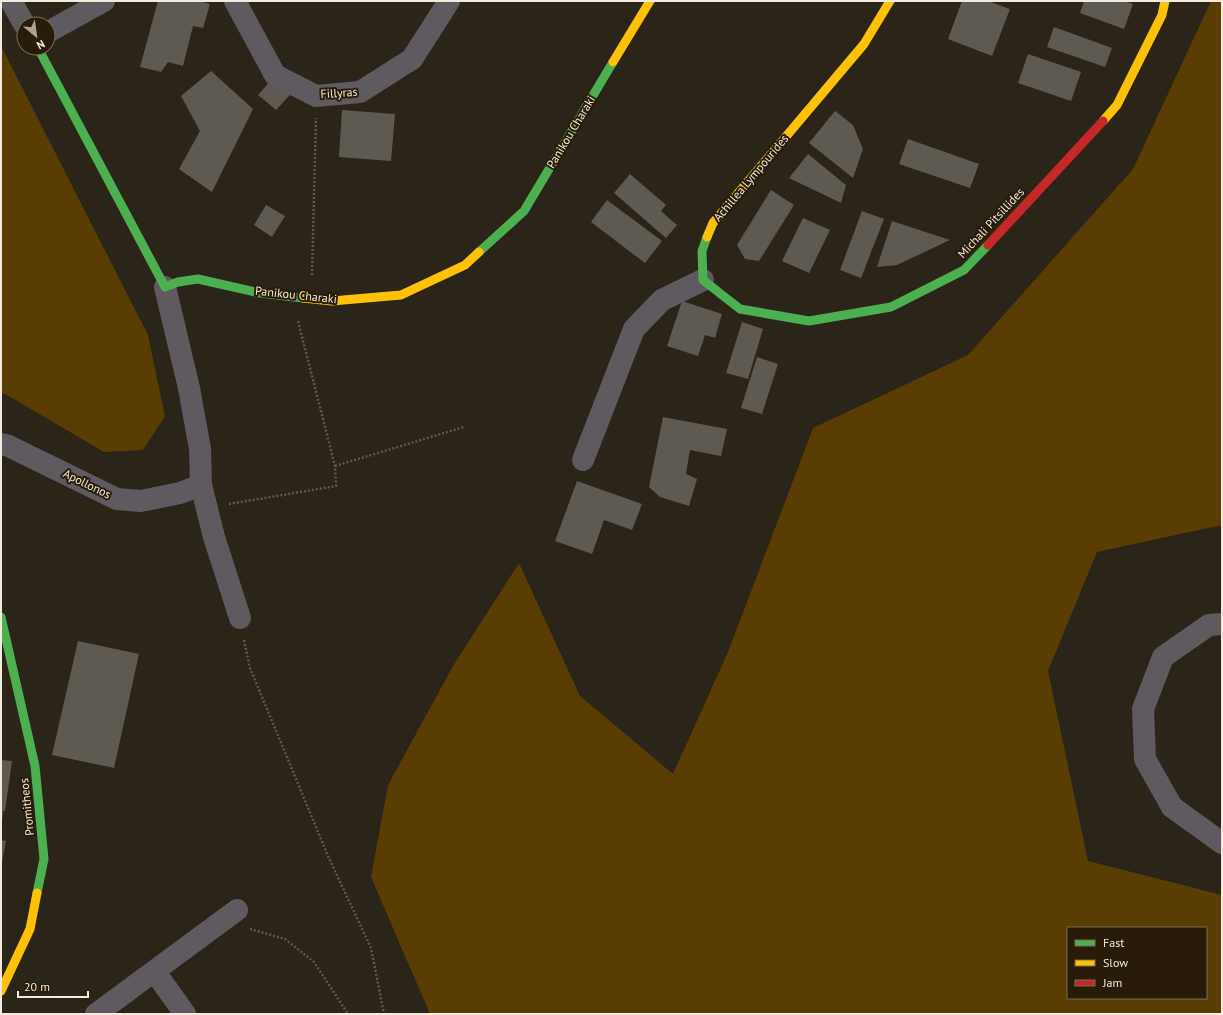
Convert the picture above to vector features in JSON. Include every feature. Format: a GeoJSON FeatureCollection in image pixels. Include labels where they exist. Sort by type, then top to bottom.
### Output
{"type":"FeatureCollection","features":[{"type":"Feature","properties":{"kind":"street"},"geometry":{"type":"LineString","coordinates":[[10,1],[19,16]]}},
{"type":"Feature","properties":{"kind":"street"},"geometry":{"type":"LineString","coordinates":[[56,28],[104,1]]}},
{"type":"Feature","properties":{"kind":"street","name":"Fillyras"},"geometry":{"type":"LineString","coordinates":[[235,1],[275,74],[316,96],[360,92],[412,59],[449,1]]}},
{"type":"Feature","properties":{"kind":"street","name":"Panikou Charaki"},"geometry":{"type":"LineString","coordinates":[[165,287],[178,282],[198,279],[260,293],[332,301],[401,295],[465,265],[524,211],[650,1]]}},
{"type":"Feature","properties":{"kind":"street","name":"Achillea Lympourides"},"geometry":{"type":"LineString","coordinates":[[703,280],[702,251],[713,223],[864,44],[890,1]]}},
{"type":"Feature","properties":{"kind":"street","name":"Michali Pitsillides"},"geometry":{"type":"LineString","coordinates":[[703,280],[740,309],[809,321],[891,307],[964,270],[1117,106],[1162,15],[1165,1]]}},
{"type":"Feature","properties":{"kind":"street"},"geometry":{"type":"LineString","coordinates":[[42,56],[165,287],[190,396],[200,450],[201,485],[214,538],[240,618]]}},
{"type":"Feature","properties":{"kind":"street"},"geometry":{"type":"LineString","coordinates":[[583,460],[634,329],[662,300],[703,280]]}},
{"type":"Feature","properties":{"kind":"street","name":"Apollonos"},"geometry":{"type":"LineString","coordinates":[[1,444],[9,446],[117,499],[141,501],[180,493],[201,485]]}},
{"type":"Feature","properties":{"kind":"street","name":"Promitheos"},"geometry":{"type":"LineString","coordinates":[[1,617],[35,766],[44,859],[30,929],[1,991]]}},
{"type":"Feature","properties":{"kind":"street"},"geometry":{"type":"LineString","coordinates":[[1222,624],[1209,625],[1163,657],[1143,709],[1145,759],[1172,806],[1222,843]]}},
{"type":"Feature","properties":{"kind":"street"},"geometry":{"type":"LineString","coordinates":[[96,1014],[155,972],[237,910]]}},
{"type":"Feature","properties":{"kind":"street"},"geometry":{"type":"LineString","coordinates":[[155,972],[185,1014]]}},
{"type":"Feature","properties":{"kind":"path"},"geometry":{"type":"LineString","coordinates":[[311,299],[316,96]]}},
{"type":"Feature","properties":{"kind":"path"},"geometry":{"type":"LineString","coordinates":[[206,507],[336,486],[335,466],[292,297]]}},
{"type":"Feature","properties":{"kind":"path"},"geometry":{"type":"LineString","coordinates":[[335,466],[464,427]]}},
{"type":"Feature","properties":{"kind":"path"},"geometry":{"type":"LineString","coordinates":[[240,618],[250,668],[328,856],[371,948],[384,1014]]}},
{"type":"Feature","properties":{"kind":"path"},"geometry":{"type":"LineString","coordinates":[[245,931],[252,929],[285,939],[291,943],[314,962],[348,1014]]}},
{"type":"Feature","properties":{"kind":"shaded area"},"geometry":{"type":"Polygon","coordinates":[[[1211,1],[1222,1],[1222,525],[1097,552],[1048,671],[1088,861],[1222,895],[1222,1014],[430,1014],[371,877],[388,785],[453,666],[519,563],[580,696],[673,774],[728,652],[813,428],[968,355],[1133,169],[1211,1]]]}},
{"type":"Feature","properties":{"kind":"shaded area"},"geometry":{"type":"Polygon","coordinates":[[[1,46],[148,335],[165,416],[143,450],[104,452],[7,395],[1,393],[1,46]]]}},
{"type":"Feature","properties":{"kind":"building"},"geometry":{"type":"Polygon","coordinates":[[[158,1],[199,1],[210,4],[203,28],[193,26],[183,66],[168,62],[161,72],[140,67],[158,1]]]}},
{"type":"Feature","properties":{"kind":"building"},"geometry":{"type":"Polygon","coordinates":[[[962,1],[988,1],[1010,9],[992,56],[948,39],[962,1]]]}},
{"type":"Feature","properties":{"kind":"building"},"geometry":{"type":"Polygon","coordinates":[[[1084,1],[1124,1],[1133,4],[1124,29],[1080,13],[1084,1]]]}},
{"type":"Feature","properties":{"kind":"building"},"geometry":{"type":"Polygon","coordinates":[[[1054,27],[1112,48],[1105,67],[1047,47],[1054,27]]]}},
{"type":"Feature","properties":{"kind":"building"},"geometry":{"type":"Polygon","coordinates":[[[1028,54],[1081,72],[1071,101],[1018,83],[1028,54]]]}},
{"type":"Feature","properties":{"kind":"building"},"geometry":{"type":"Polygon","coordinates":[[[211,71],[253,109],[212,192],[179,169],[200,131],[181,96],[211,71]]]}},
{"type":"Feature","properties":{"kind":"building"},"geometry":{"type":"Polygon","coordinates":[[[272,79],[290,95],[276,110],[258,95],[272,79]]]}},
{"type":"Feature","properties":{"kind":"building"},"geometry":{"type":"Polygon","coordinates":[[[342,110],[395,114],[391,161],[339,157],[342,110]]]}},
{"type":"Feature","properties":{"kind":"building"},"geometry":{"type":"Polygon","coordinates":[[[835,111],[853,125],[863,149],[853,178],[809,143],[835,111]]]}},
{"type":"Feature","properties":{"kind":"building"},"geometry":{"type":"Polygon","coordinates":[[[908,139],[979,164],[970,188],[899,164],[908,139]]]}},
{"type":"Feature","properties":{"kind":"building"},"geometry":{"type":"Polygon","coordinates":[[[808,154],[846,185],[841,203],[789,178],[808,154]]]}},
{"type":"Feature","properties":{"kind":"building"},"geometry":{"type":"Polygon","coordinates":[[[630,174],[666,205],[661,211],[677,225],[666,238],[614,193],[630,174]]]}},
{"type":"Feature","properties":{"kind":"building"},"geometry":{"type":"Polygon","coordinates":[[[771,190],[794,205],[759,261],[745,259],[737,245],[771,190]]]}},
{"type":"Feature","properties":{"kind":"building"},"geometry":{"type":"Polygon","coordinates":[[[607,200],[662,241],[645,263],[591,222],[607,200]]]}},
{"type":"Feature","properties":{"kind":"building"},"geometry":{"type":"Polygon","coordinates":[[[266,205],[285,216],[272,237],[254,225],[266,205]]]}},
{"type":"Feature","properties":{"kind":"building"},"geometry":{"type":"Polygon","coordinates":[[[862,211],[884,219],[861,278],[840,270],[862,211]]]}},
{"type":"Feature","properties":{"kind":"building"},"geometry":{"type":"Polygon","coordinates":[[[803,218],[830,230],[809,273],[782,261],[803,218]]]}},
{"type":"Feature","properties":{"kind":"building"},"geometry":{"type":"Polygon","coordinates":[[[892,221],[950,240],[897,265],[877,267],[892,221]]]}},
{"type":"Feature","properties":{"kind":"building"},"geometry":{"type":"Polygon","coordinates":[[[682,301],[722,314],[715,338],[705,335],[698,356],[667,346],[682,301]]]}},
{"type":"Feature","properties":{"kind":"building"},"geometry":{"type":"Polygon","coordinates":[[[742,322],[763,329],[748,379],[726,373],[742,322]]]}},
{"type":"Feature","properties":{"kind":"building"},"geometry":{"type":"Polygon","coordinates":[[[757,357],[778,364],[762,414],[741,408],[757,357]]]}},
{"type":"Feature","properties":{"kind":"building"},"geometry":{"type":"Polygon","coordinates":[[[663,417],[727,429],[721,456],[690,450],[686,474],[697,479],[689,506],[660,497],[649,487],[663,417]]]}},
{"type":"Feature","properties":{"kind":"building"},"geometry":{"type":"Polygon","coordinates":[[[577,481],[642,504],[632,530],[604,520],[592,554],[555,541],[577,481]]]}},
{"type":"Feature","properties":{"kind":"building"},"geometry":{"type":"Polygon","coordinates":[[[78,641],[139,654],[114,768],[52,755],[78,641]]]}},
{"type":"Feature","properties":{"kind":"building"},"geometry":{"type":"Polygon","coordinates":[[[1,760],[12,761],[2,823],[1,760]]]}},
{"type":"Feature","properties":{"kind":"building"},"geometry":{"type":"Polygon","coordinates":[[[1,840],[6,841],[2,862],[1,862],[1,840]]]}},
{"type":"Feature","properties":{"kind":"traffic: fast"},"geometry":{"type":"LineString","coordinates":[[42,56],[165,287],[178,282],[198,279],[260,293],[303,298]]}},
{"type":"Feature","properties":{"kind":"traffic: fast"},"geometry":{"type":"LineString","coordinates":[[479,252],[524,211],[613,62]]}},
{"type":"Feature","properties":{"kind":"traffic: fast"},"geometry":{"type":"LineString","coordinates":[[707,237],[702,251],[703,280],[740,309],[809,321],[891,307],[964,270],[988,245]]}},
{"type":"Feature","properties":{"kind":"traffic: fast"},"geometry":{"type":"LineString","coordinates":[[1,617],[35,766],[44,859],[37,893]]}},
{"type":"Feature","properties":{"kind":"traffic: slow"},"geometry":{"type":"LineString","coordinates":[[613,62],[650,1]]}},
{"type":"Feature","properties":{"kind":"traffic: slow"},"geometry":{"type":"LineString","coordinates":[[707,237],[713,223],[864,44],[890,1]]}},
{"type":"Feature","properties":{"kind":"traffic: slow"},"geometry":{"type":"LineString","coordinates":[[1103,121],[1117,105],[1162,15],[1165,1]]}},
{"type":"Feature","properties":{"kind":"traffic: slow"},"geometry":{"type":"LineString","coordinates":[[303,298],[332,301],[401,295],[465,265],[479,252]]}},
{"type":"Feature","properties":{"kind":"traffic: slow"},"geometry":{"type":"LineString","coordinates":[[1,991],[30,929],[37,893]]}},
{"type":"Feature","properties":{"kind":"traffic: jam"},"geometry":{"type":"LineString","coordinates":[[988,245],[1103,121]]}}]}
